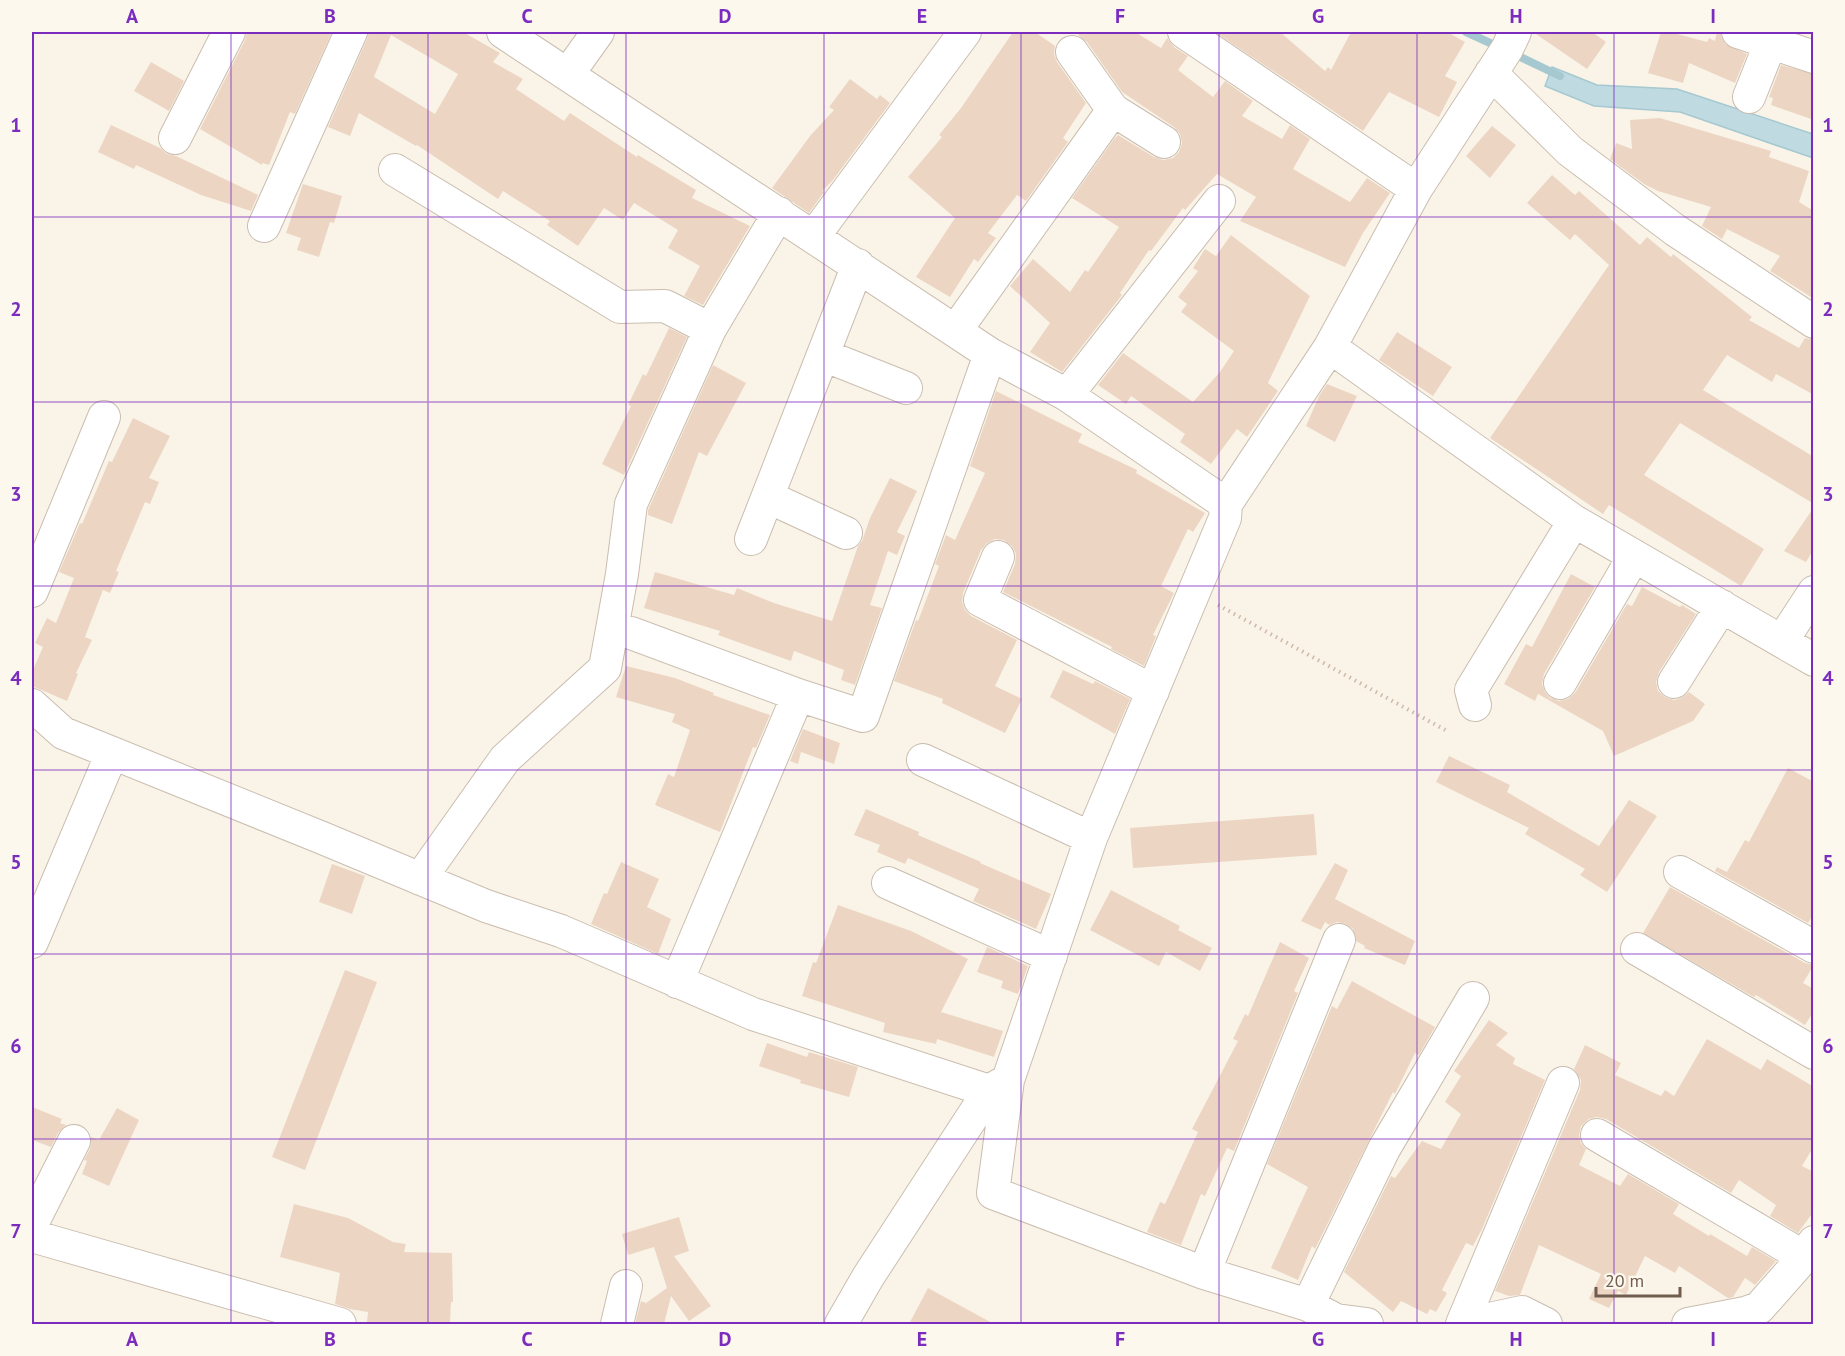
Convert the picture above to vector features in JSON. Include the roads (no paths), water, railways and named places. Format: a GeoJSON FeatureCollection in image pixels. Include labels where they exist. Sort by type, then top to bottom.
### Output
{"type":"FeatureCollection","features":[{"type":"Feature","properties":{"kind":"street"},"geometry":{"type":"LineString","coordinates":[[175,138],[229,32]]}},
{"type":"Feature","properties":{"kind":"street"},"geometry":{"type":"LineString","coordinates":[[264,226],[351,32]]}},
{"type":"Feature","properties":{"kind":"street"},"geometry":{"type":"LineString","coordinates":[[503,32],[990,354],[1067,395],[1226,504]]}},
{"type":"Feature","properties":{"kind":"street"},"geometry":{"type":"LineString","coordinates":[[568,74],[598,32]]}},
{"type":"Feature","properties":{"kind":"street"},"geometry":{"type":"LineString","coordinates":[[814,236],[965,32]]}},
{"type":"Feature","properties":{"kind":"street"},"geometry":{"type":"LineString","coordinates":[[1184,32],[1416,189]]}},
{"type":"Feature","properties":{"kind":"street"},"geometry":{"type":"LineString","coordinates":[[1738,32],[1773,37],[1814,57]]}},
{"type":"Feature","properties":{"kind":"street"},"geometry":{"type":"LineString","coordinates":[[841,1324],[868,1278],[999,1085],[1051,956],[1091,838],[1225,518],[1226,504],[1330,347],[1416,189],[1491,74],[1510,33]]}},
{"type":"Feature","properties":{"kind":"street"},"geometry":{"type":"LineString","coordinates":[[1749,97],[1773,37]]}},
{"type":"Feature","properties":{"kind":"street"},"geometry":{"type":"LineString","coordinates":[[1072,52],[1113,110],[1164,142]]}},
{"type":"Feature","properties":{"kind":"street"},"geometry":{"type":"LineString","coordinates":[[1491,74],[1570,151],[1676,230],[1814,322]]}},
{"type":"Feature","properties":{"kind":"street"},"geometry":{"type":"LineString","coordinates":[[956,330],[1113,110]]}},
{"type":"Feature","properties":{"kind":"street"},"geometry":{"type":"LineString","coordinates":[[395,170],[620,307],[665,306],[710,329]]}},
{"type":"Feature","properties":{"kind":"street"},"geometry":{"type":"LineString","coordinates":[[1067,395],[1219,201]]}},
{"type":"Feature","properties":{"kind":"street"},"geometry":{"type":"LineString","coordinates":[[420,879],[505,759],[605,668],[622,574],[631,504],[710,329],[779,213]]}},
{"type":"Feature","properties":{"kind":"street"},"geometry":{"type":"LineString","coordinates":[[751,539],[858,265]]}},
{"type":"Feature","properties":{"kind":"street"},"geometry":{"type":"LineString","coordinates":[[1330,347],[1574,521],[1814,660]]}},
{"type":"Feature","properties":{"kind":"street"},"geometry":{"type":"LineString","coordinates":[[631,633],[798,695],[863,716],[990,354]]}},
{"type":"Feature","properties":{"kind":"street"},"geometry":{"type":"LineString","coordinates":[[823,355],[906,388]]}},
{"type":"Feature","properties":{"kind":"street"},"geometry":{"type":"LineString","coordinates":[[32,591],[104,417]]}},
{"type":"Feature","properties":{"kind":"street"},"geometry":{"type":"LineString","coordinates":[[768,497],[846,533]]}},
{"type":"Feature","properties":{"kind":"street"},"geometry":{"type":"LineString","coordinates":[[1475,705],[1471,690],[1574,521]]}},
{"type":"Feature","properties":{"kind":"street"},"geometry":{"type":"LineString","coordinates":[[1560,683],[1634,556]]}},
{"type":"Feature","properties":{"kind":"street"},"geometry":{"type":"LineString","coordinates":[[998,557],[980,600],[1153,691]]}},
{"type":"Feature","properties":{"kind":"street"},"geometry":{"type":"LineString","coordinates":[[1782,641],[1814,592]]}},
{"type":"Feature","properties":{"kind":"street"},"geometry":{"type":"LineString","coordinates":[[1674,682],[1722,606]]}},
{"type":"Feature","properties":{"kind":"street"},"geometry":{"type":"LineString","coordinates":[[677,982],[798,695]]}},
{"type":"Feature","properties":{"kind":"street"},"geometry":{"type":"LineString","coordinates":[[32,705],[63,734],[486,906],[561,931],[753,1014],[999,1085]]}},
{"type":"Feature","properties":{"kind":"street"},"geometry":{"type":"LineString","coordinates":[[32,942],[112,753]]}},
{"type":"Feature","properties":{"kind":"street"},"geometry":{"type":"LineString","coordinates":[[923,760],[1091,838]]}},
{"type":"Feature","properties":{"kind":"street"},"geometry":{"type":"LineString","coordinates":[[1680,872],[1814,947]]}},
{"type":"Feature","properties":{"kind":"street"},"geometry":{"type":"LineString","coordinates":[[888,883],[1051,956]]}},
{"type":"Feature","properties":{"kind":"street"},"geometry":{"type":"LineString","coordinates":[[1204,1273],[1339,940]]}},
{"type":"Feature","properties":{"kind":"street"},"geometry":{"type":"LineString","coordinates":[[1637,949],[1814,1053]]}},
{"type":"Feature","properties":{"kind":"street"},"geometry":{"type":"LineString","coordinates":[[1308,1305],[1384,1149],[1473,998]]}},
{"type":"Feature","properties":{"kind":"street"},"geometry":{"type":"LineString","coordinates":[[1464,1324],[1563,1083]]}},
{"type":"Feature","properties":{"kind":"street"},"geometry":{"type":"LineString","coordinates":[[999,1085],[993,1193],[1204,1273],[1308,1305],[1335,1322],[1368,1324]]}},
{"type":"Feature","properties":{"kind":"street"},"geometry":{"type":"LineString","coordinates":[[1597,1135],[1809,1249],[1747,1319],[1688,1324]]}},
{"type":"Feature","properties":{"kind":"street"},"geometry":{"type":"LineString","coordinates":[[32,1224],[74,1141]]}},
{"type":"Feature","properties":{"kind":"street"},"geometry":{"type":"LineString","coordinates":[[32,1236],[340,1324]]}},
{"type":"Feature","properties":{"kind":"street"},"geometry":{"type":"LineString","coordinates":[[617,1324],[626,1286]]}},
{"type":"Feature","properties":{"kind":"street"},"geometry":{"type":"LineString","coordinates":[[1464,1324],[1522,1312],[1546,1324]]}},
{"type":"Feature","properties":{"kind":"water"},"geometry":{"type":"Polygon","coordinates":[[[1552,67],[1597,85],[1677,89],[1813,134],[1813,158],[1680,112],[1594,106],[1545,86],[1552,67]]]}},
{"type":"Feature","properties":{"kind":"waterway"},"geometry":{"type":"LineString","coordinates":[[1466,32],[1501,48]]}},
{"type":"Feature","properties":{"kind":"waterway"},"geometry":{"type":"LineString","coordinates":[[1512,53],[1560,76]]}}]}
